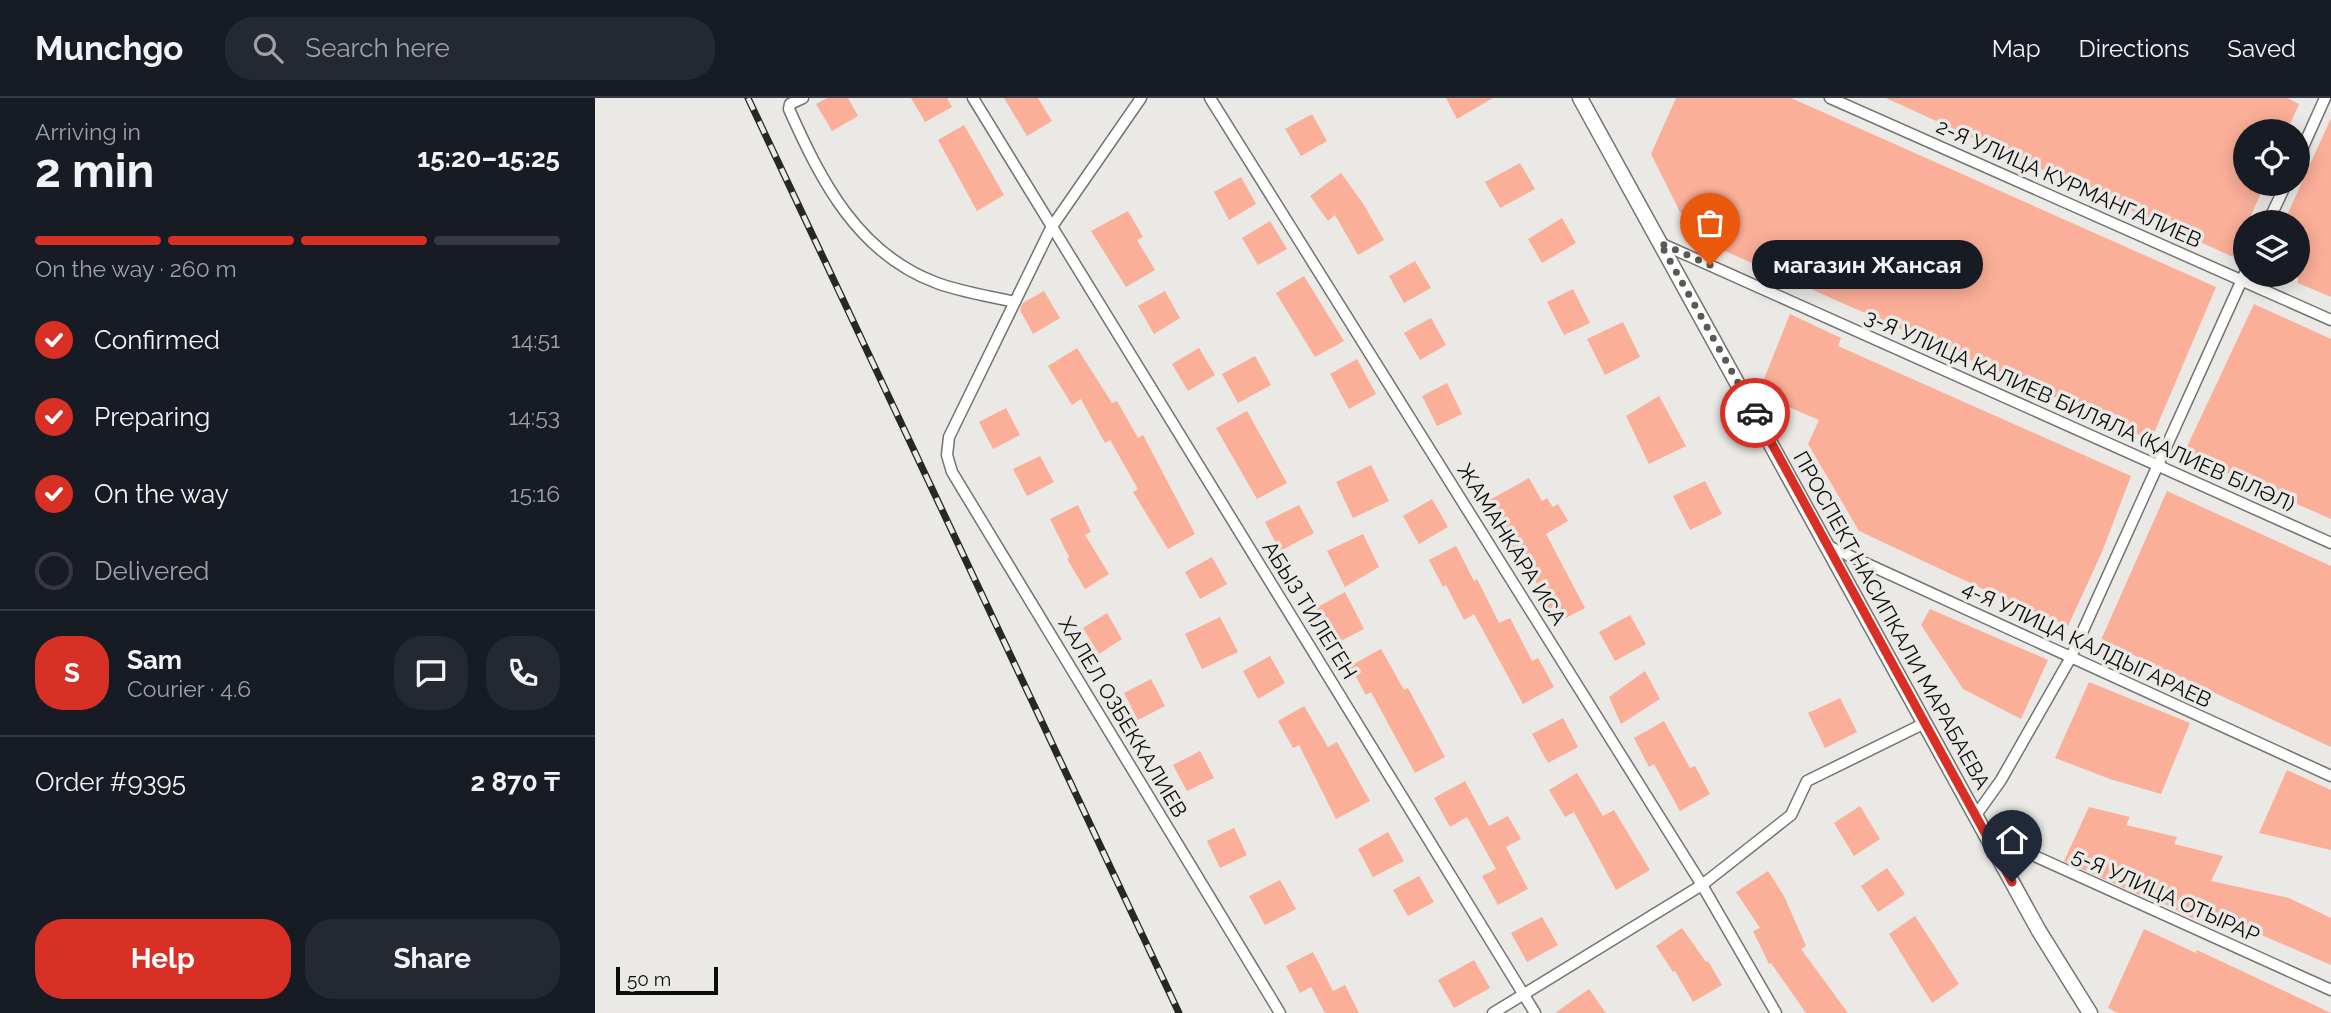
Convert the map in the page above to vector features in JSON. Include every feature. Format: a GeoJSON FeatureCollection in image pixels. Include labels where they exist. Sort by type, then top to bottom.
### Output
{"type":"FeatureCollection","features":[{"type":"Feature","properties":{"kind":"main road","name":"ПРОСПЕКТ НАСИПКАЛИ МАРАБАЕВА"},"geometry":{"type":"LineString","coordinates":[[1580,98],[2039,931],[2090,1013]]}},
{"type":"Feature","properties":{"kind":"street"},"geometry":{"type":"LineString","coordinates":[[803,98],[790,104],[789,109],[807,151],[841,208],[867,240],[889,260],[937,284],[1015,302],[1051,228],[1141,98]]}},
{"type":"Feature","properties":{"kind":"street","name":"АБЫЗ ТИЛЕГЕН"},"geometry":{"type":"LineString","coordinates":[[973,98],[1535,1013]]}},
{"type":"Feature","properties":{"kind":"street","name":"ЖАМАНКАРА ИСА"},"geometry":{"type":"LineString","coordinates":[[1210,98],[1702,886],[1776,1013]]}},
{"type":"Feature","properties":{"kind":"street","name":"2-Я УЛИЦА КУРМАНГАЛИЕВ"},"geometry":{"type":"LineString","coordinates":[[1830,98],[2233,271]]}},
{"type":"Feature","properties":{"kind":"street"},"geometry":{"type":"LineString","coordinates":[[2310,131],[2325,98]]}},
{"type":"Feature","properties":{"kind":"street","name":"3-Я УЛИЦА КАЛИЕВ БИЛЯЛА (ҚАЛИЕВ БІЛӘЛ)"},"geometry":{"type":"LineString","coordinates":[[1660,243],[2331,543]]}},
{"type":"Feature","properties":{"kind":"street"},"geometry":{"type":"LineString","coordinates":[[1976,816],[2001,780],[2070,659],[2239,287]]}},
{"type":"Feature","properties":{"kind":"street","name":"2-Я УЛИЦА КУРМАНГАЛИЕВ"},"geometry":{"type":"LineString","coordinates":[[2266,287],[2331,320]]}},
{"type":"Feature","properties":{"kind":"street","name":"ХАЛЕЛ ОЗБЕККАЛИЕВ"},"geometry":{"type":"LineString","coordinates":[[1015,302],[949,437],[947,455],[952,472],[1280,1013]]}},
{"type":"Feature","properties":{"kind":"street","name":"4-Я УЛИЦА КАЛДЫГАРАЕВ"},"geometry":{"type":"LineString","coordinates":[[1828,546],[2070,659],[2331,776]]}},
{"type":"Feature","properties":{"kind":"street"},"geometry":{"type":"LineString","coordinates":[[1493,1013],[1702,886],[1791,815],[1807,781],[1925,723]]}},
{"type":"Feature","properties":{"kind":"street","name":"5-Я УЛИЦА ОТЫРАР"},"geometry":{"type":"LineString","coordinates":[[1986,834],[2331,990]]}},
{"type":"Feature","properties":{"kind":"building"},"geometry":{"type":"Polygon","coordinates":[[[827,98],[848,98],[858,116],[832,131],[816,104],[827,98]]]}},
{"type":"Feature","properties":{"kind":"building"},"geometry":{"type":"Polygon","coordinates":[[[911,98],[947,98],[952,107],[925,122],[911,98]]]}},
{"type":"Feature","properties":{"kind":"building"},"geometry":{"type":"Polygon","coordinates":[[[1004,98],[1038,98],[1052,121],[1027,136],[1004,98]]]}},
{"type":"Feature","properties":{"kind":"building"},"geometry":{"type":"Polygon","coordinates":[[[1446,98],[1493,98],[1457,119],[1446,98]]]}},
{"type":"Feature","properties":{"kind":"building"},"geometry":{"type":"Polygon","coordinates":[[[1676,98],[1791,98],[2216,287],[2151,440],[1707,243],[1680,212],[1651,154],[1676,98]]]}},
{"type":"Feature","properties":{"kind":"building"},"geometry":{"type":"Polygon","coordinates":[[[1886,98],[2287,98],[2299,104],[2292,119],[2233,119],[2233,196],[2260,196],[2253,210],[2233,210],[2233,257],[1886,98]]]}},
{"type":"Feature","properties":{"kind":"building"},"geometry":{"type":"Polygon","coordinates":[[[1312,114],[1327,141],[1301,156],[1285,129],[1312,114]]]}},
{"type":"Feature","properties":{"kind":"building"},"geometry":{"type":"Polygon","coordinates":[[[2331,118],[2331,297],[2307,287],[2310,287],[2310,210],[2289,210],[2296,196],[2310,196],[2310,164],[2331,118]]]}},
{"type":"Feature","properties":{"kind":"building"},"geometry":{"type":"Polygon","coordinates":[[[964,125],[1004,195],[977,211],[938,140],[964,125]]]}},
{"type":"Feature","properties":{"kind":"building"},"geometry":{"type":"Polygon","coordinates":[[[1520,163],[1535,189],[1500,208],[1485,182],[1520,163]]]}},
{"type":"Feature","properties":{"kind":"building"},"geometry":{"type":"Polygon","coordinates":[[[1341,173],[1384,240],[1358,255],[1335,215],[1328,221],[1310,196],[1341,173]]]}},
{"type":"Feature","properties":{"kind":"building"},"geometry":{"type":"Polygon","coordinates":[[[1241,177],[1256,204],[1229,220],[1214,192],[1241,177]]]}},
{"type":"Feature","properties":{"kind":"building"},"geometry":{"type":"Polygon","coordinates":[[[1128,211],[1143,237],[1137,240],[1155,270],[1126,287],[1091,231],[1128,211]]]}},
{"type":"Feature","properties":{"kind":"building"},"geometry":{"type":"Polygon","coordinates":[[[1562,218],[1576,243],[1542,263],[1528,239],[1562,218]]]}},
{"type":"Feature","properties":{"kind":"building"},"geometry":{"type":"Polygon","coordinates":[[[1270,221],[1287,249],[1258,265],[1242,238],[1270,221]]]}},
{"type":"Feature","properties":{"kind":"building"},"geometry":{"type":"Polygon","coordinates":[[[1415,261],[1431,288],[1404,303],[1389,276],[1415,261]]]}},
{"type":"Feature","properties":{"kind":"building"},"geometry":{"type":"Polygon","coordinates":[[[1304,276],[1344,341],[1315,357],[1276,293],[1304,276]]]}},
{"type":"Feature","properties":{"kind":"building"},"geometry":{"type":"Polygon","coordinates":[[[1573,289],[1590,323],[1564,335],[1547,302],[1573,289]]]}},
{"type":"Feature","properties":{"kind":"building"},"geometry":{"type":"Polygon","coordinates":[[[1044,291],[1060,318],[1033,334],[1020,310],[1023,303],[1044,291]]]}},
{"type":"Feature","properties":{"kind":"building"},"geometry":{"type":"Polygon","coordinates":[[[1165,291],[1180,318],[1154,334],[1138,306],[1165,291]]]}},
{"type":"Feature","properties":{"kind":"building"},"geometry":{"type":"Polygon","coordinates":[[[2254,304],[2331,339],[2331,519],[2185,451],[2254,304]]]}},
{"type":"Feature","properties":{"kind":"building"},"geometry":{"type":"Polygon","coordinates":[[[1790,314],[1841,338],[1838,346],[2131,476],[2102,552],[2068,626],[1859,531],[1808,444],[1819,420],[1758,394],[1790,314]]]}},
{"type":"Feature","properties":{"kind":"building"},"geometry":{"type":"Polygon","coordinates":[[[1431,318],[1446,345],[1420,360],[1404,333],[1431,318]]]}},
{"type":"Feature","properties":{"kind":"building"},"geometry":{"type":"Polygon","coordinates":[[[1623,322],[1640,357],[1605,375],[1587,339],[1623,322]]]}},
{"type":"Feature","properties":{"kind":"building"},"geometry":{"type":"Polygon","coordinates":[[[1077,348],[1112,403],[1117,401],[1138,438],[1143,435],[1195,534],[1168,549],[1133,492],[1138,489],[1110,440],[1105,443],[1081,399],[1072,405],[1048,366],[1077,348]]]}},
{"type":"Feature","properties":{"kind":"building"},"geometry":{"type":"Polygon","coordinates":[[[1199,348],[1215,375],[1188,391],[1172,364],[1199,348]]]}},
{"type":"Feature","properties":{"kind":"building"},"geometry":{"type":"Polygon","coordinates":[[[1255,356],[1271,385],[1238,403],[1222,374],[1255,356]]]}},
{"type":"Feature","properties":{"kind":"building"},"geometry":{"type":"Polygon","coordinates":[[[1357,359],[1376,394],[1349,409],[1330,374],[1357,359]]]}},
{"type":"Feature","properties":{"kind":"building"},"geometry":{"type":"Polygon","coordinates":[[[1447,383],[1462,414],[1437,426],[1422,396],[1447,383]]]}},
{"type":"Feature","properties":{"kind":"building"},"geometry":{"type":"Polygon","coordinates":[[[1659,396],[1686,446],[1649,464],[1626,416],[1659,396]]]}},
{"type":"Feature","properties":{"kind":"building"},"geometry":{"type":"Polygon","coordinates":[[[1006,408],[1020,435],[993,449],[979,422],[1006,408]]]}},
{"type":"Feature","properties":{"kind":"building"},"geometry":{"type":"Polygon","coordinates":[[[1247,411],[1287,483],[1257,499],[1216,428],[1247,411]]]}},
{"type":"Feature","properties":{"kind":"building"},"geometry":{"type":"Polygon","coordinates":[[[1040,456],[1054,482],[1027,496],[1013,469],[1040,456]]]}},
{"type":"Feature","properties":{"kind":"building"},"geometry":{"type":"Polygon","coordinates":[[[1371,465],[1389,501],[1353,518],[1336,482],[1371,465]]]}},
{"type":"Feature","properties":{"kind":"building"},"geometry":{"type":"Polygon","coordinates":[[[1529,478],[1542,501],[1547,498],[1553,507],[1558,504],[1568,521],[1546,534],[1585,608],[1554,624],[1538,596],[1542,594],[1520,549],[1512,553],[1484,503],[1529,478]]]}},
{"type":"Feature","properties":{"kind":"building"},"geometry":{"type":"Polygon","coordinates":[[[1705,481],[1722,514],[1690,530],[1673,496],[1705,481]]]}},
{"type":"Feature","properties":{"kind":"building"},"geometry":{"type":"Polygon","coordinates":[[[2167,491],[2331,566],[2331,747],[2101,640],[2167,491]]]}},
{"type":"Feature","properties":{"kind":"building"},"geometry":{"type":"Polygon","coordinates":[[[1432,499],[1448,527],[1419,544],[1403,516],[1432,499]]]}},
{"type":"Feature","properties":{"kind":"building"},"geometry":{"type":"Polygon","coordinates":[[[1078,505],[1091,532],[1085,535],[1109,574],[1085,589],[1067,559],[1069,557],[1050,519],[1078,505]]]}},
{"type":"Feature","properties":{"kind":"building"},"geometry":{"type":"Polygon","coordinates":[[[1299,505],[1314,533],[1280,551],[1265,522],[1299,505]]]}},
{"type":"Feature","properties":{"kind":"building"},"geometry":{"type":"Polygon","coordinates":[[[1363,534],[1379,567],[1345,587],[1327,551],[1363,534]]]}},
{"type":"Feature","properties":{"kind":"building"},"geometry":{"type":"Polygon","coordinates":[[[1456,546],[1474,581],[1477,579],[1499,623],[1510,618],[1532,661],[1538,658],[1554,687],[1523,704],[1474,614],[1464,620],[1429,560],[1456,546]]]}},
{"type":"Feature","properties":{"kind":"building"},"geometry":{"type":"Polygon","coordinates":[[[1212,557],[1227,584],[1200,599],[1185,572],[1212,557]]]}},
{"type":"Feature","properties":{"kind":"building"},"geometry":{"type":"Polygon","coordinates":[[[1345,592],[1364,629],[1335,644],[1316,608],[1345,592]]]}},
{"type":"Feature","properties":{"kind":"building"},"geometry":{"type":"Polygon","coordinates":[[[1930,609],[2048,660],[2021,719],[1963,689],[1921,625],[1930,609]]]}},
{"type":"Feature","properties":{"kind":"building"},"geometry":{"type":"Polygon","coordinates":[[[1107,613],[1122,639],[1099,654],[1083,628],[1107,613]]]}},
{"type":"Feature","properties":{"kind":"building"},"geometry":{"type":"Polygon","coordinates":[[[1630,615],[1646,644],[1615,661],[1599,632],[1630,615]]]}},
{"type":"Feature","properties":{"kind":"building"},"geometry":{"type":"Polygon","coordinates":[[[1220,617],[1238,652],[1202,669],[1185,634],[1220,617]]]}},
{"type":"Feature","properties":{"kind":"building"},"geometry":{"type":"Polygon","coordinates":[[[1381,649],[1404,690],[1408,688],[1445,757],[1415,773],[1371,692],[1366,695],[1350,666],[1381,649]]]}},
{"type":"Feature","properties":{"kind":"building"},"geometry":{"type":"Polygon","coordinates":[[[1270,656],[1285,683],[1258,699],[1243,671],[1270,656]]]}},
{"type":"Feature","properties":{"kind":"building"},"geometry":{"type":"Polygon","coordinates":[[[1645,671],[1660,699],[1621,724],[1609,697],[1645,671]]]}},
{"type":"Feature","properties":{"kind":"building"},"geometry":{"type":"Polygon","coordinates":[[[1151,679],[1165,706],[1138,720],[1124,693],[1151,679]]]}},
{"type":"Feature","properties":{"kind":"building"},"geometry":{"type":"Polygon","coordinates":[[[2089,682],[2190,723],[2161,794],[2110,779],[2055,758],[2089,682]]]}},
{"type":"Feature","properties":{"kind":"building"},"geometry":{"type":"Polygon","coordinates":[[[1840,698],[1857,732],[1825,748],[1808,713],[1840,698]]]}},
{"type":"Feature","properties":{"kind":"building"},"geometry":{"type":"Polygon","coordinates":[[[1304,706],[1328,747],[1337,742],[1370,801],[1336,819],[1299,745],[1293,748],[1278,721],[1304,706]]]}},
{"type":"Feature","properties":{"kind":"building"},"geometry":{"type":"Polygon","coordinates":[[[1563,718],[1578,747],[1548,763],[1532,734],[1563,718]]]}},
{"type":"Feature","properties":{"kind":"building"},"geometry":{"type":"Polygon","coordinates":[[[1664,721],[1690,768],[1695,766],[1710,794],[1680,811],[1654,764],[1649,767],[1634,738],[1664,721]]]}},
{"type":"Feature","properties":{"kind":"building"},"geometry":{"type":"Polygon","coordinates":[[[1200,751],[1214,778],[1187,791],[1173,765],[1200,751]]]}},
{"type":"Feature","properties":{"kind":"building"},"geometry":{"type":"Polygon","coordinates":[[[2287,770],[2331,790],[2331,850],[2259,833],[2287,770]]]}},
{"type":"Feature","properties":{"kind":"building"},"geometry":{"type":"Polygon","coordinates":[[[1577,773],[1603,816],[1614,810],[1650,870],[1616,890],[1574,812],[1565,817],[1549,790],[1577,773]]]}},
{"type":"Feature","properties":{"kind":"building"},"geometry":{"type":"Polygon","coordinates":[[[1465,781],[1489,826],[1508,816],[1521,839],[1506,847],[1528,889],[1498,905],[1482,876],[1496,869],[1467,817],[1450,827],[1434,798],[1465,781]]]}},
{"type":"Feature","properties":{"kind":"building"},"geometry":{"type":"Polygon","coordinates":[[[1860,806],[1880,839],[1854,856],[1834,823],[1860,806]]]}},
{"type":"Feature","properties":{"kind":"building"},"geometry":{"type":"Polygon","coordinates":[[[2089,807],[2130,817],[2126,825],[2177,837],[2174,844],[2223,856],[2211,881],[2289,898],[2331,918],[2331,965],[2199,908],[2194,919],[2149,896],[2148,899],[2064,861],[2089,807]]]}},
{"type":"Feature","properties":{"kind":"building"},"geometry":{"type":"Polygon","coordinates":[[[1234,828],[1247,855],[1220,868],[1207,841],[1234,828]]]}},
{"type":"Feature","properties":{"kind":"building"},"geometry":{"type":"Polygon","coordinates":[[[1388,832],[1404,861],[1373,877],[1358,849],[1388,832]]]}},
{"type":"Feature","properties":{"kind":"building"},"geometry":{"type":"Polygon","coordinates":[[[1887,868],[1905,894],[1878,912],[1861,886],[1887,868]]]}},
{"type":"Feature","properties":{"kind":"building"},"geometry":{"type":"Polygon","coordinates":[[[1768,871],[1784,896],[1806,946],[1801,949],[1848,1013],[1806,1013],[1771,963],[1769,964],[1753,931],[1760,928],[1736,892],[1768,871]]]}},
{"type":"Feature","properties":{"kind":"building"},"geometry":{"type":"Polygon","coordinates":[[[1419,876],[1434,902],[1408,916],[1393,890],[1419,876]]]}},
{"type":"Feature","properties":{"kind":"building"},"geometry":{"type":"Polygon","coordinates":[[[1280,880],[1296,909],[1265,925],[1249,896],[1280,880]]]}},
{"type":"Feature","properties":{"kind":"building"},"geometry":{"type":"Polygon","coordinates":[[[1915,916],[1959,984],[1932,1003],[1889,934],[1915,916]]]}},
{"type":"Feature","properties":{"kind":"building"},"geometry":{"type":"Polygon","coordinates":[[[1542,917],[1558,945],[1527,962],[1511,933],[1542,917]]]}},
{"type":"Feature","properties":{"kind":"building"},"geometry":{"type":"Polygon","coordinates":[[[1682,928],[1706,962],[1708,961],[1722,985],[1693,1002],[1656,946],[1682,928]]]}},
{"type":"Feature","properties":{"kind":"building"},"geometry":{"type":"Polygon","coordinates":[[[2144,929],[2196,953],[2197,950],[2331,1013],[2118,1013],[2108,1008],[2144,929]]]}},
{"type":"Feature","properties":{"kind":"building"},"geometry":{"type":"Polygon","coordinates":[[[1313,952],[1333,991],[1345,985],[1359,1013],[1325,1013],[1311,987],[1300,993],[1286,966],[1313,952]]]}},
{"type":"Feature","properties":{"kind":"building"},"geometry":{"type":"Polygon","coordinates":[[[1474,960],[1490,988],[1454,1008],[1438,980],[1474,960]]]}},
{"type":"Feature","properties":{"kind":"building"},"geometry":{"type":"Polygon","coordinates":[[[1589,989],[1606,1013],[1555,1013],[1589,989]]]}},
{"type":"Feature","properties":{"kind":"railway"},"geometry":{"type":"LineString","coordinates":[[748,98],[1179,1013]]}},
{"type":"Feature","properties":{"kind":"way so far"},"geometry":{"type":"LineString","coordinates":[[1710,265],[1660,243],[1755,413]]}},
{"type":"Feature","properties":{"kind":"place","name":"магазин Жансая"},"geometry":{"type":"Point","coordinates":[1710,265]}},
{"type":"Feature","properties":{"kind":"route"},"geometry":{"type":"LineString","coordinates":[[1755,413],[2012,882]]}}]}
